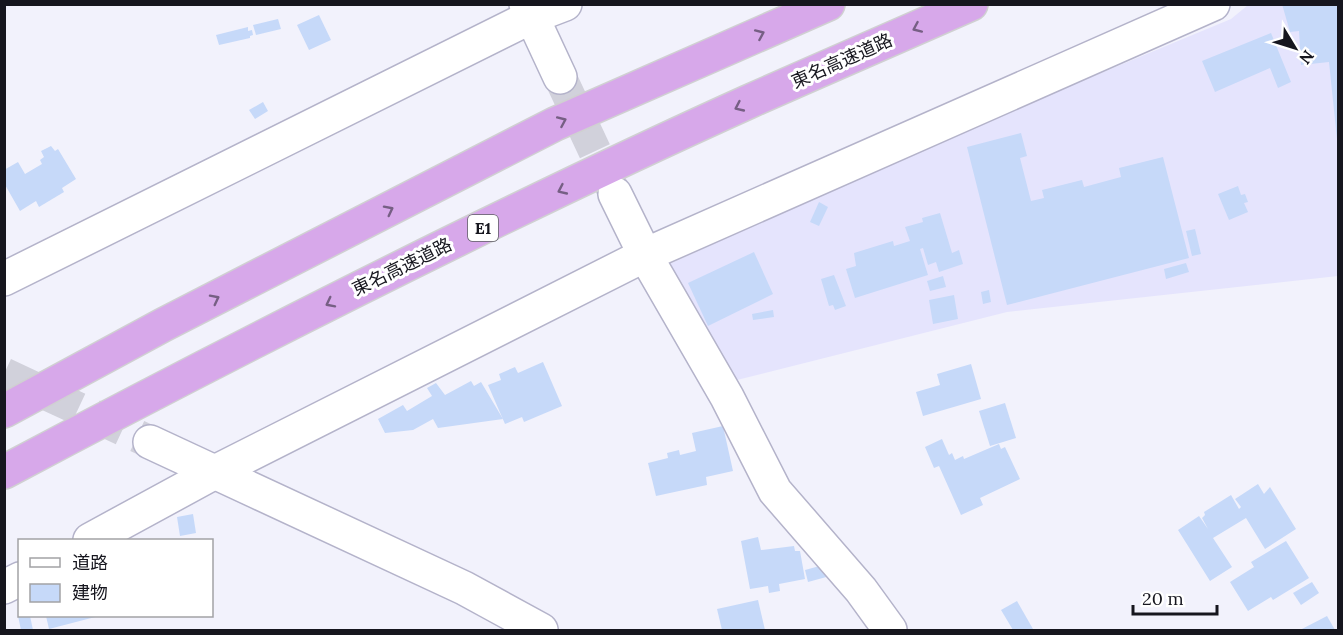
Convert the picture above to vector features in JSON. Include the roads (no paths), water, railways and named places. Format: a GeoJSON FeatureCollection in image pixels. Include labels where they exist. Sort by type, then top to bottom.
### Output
{"type":"FeatureCollection","features":[{"type":"Feature","properties":{"kind":"highway"},"geometry":{"type":"LineString","coordinates":[[4,411],[163,325],[555,124],[828,4]]}},
{"type":"Feature","properties":{"kind":"highway","name":"東名高速道路"},"geometry":{"type":"LineString","coordinates":[[4,472],[183,377],[403,266],[747,102],[970,4]]}},
{"type":"Feature","properties":{"kind":"highway"},"geometry":{"type":"LineString","coordinates":[[4,398],[163,325]]}},
{"type":"Feature","properties":{"kind":"street"},"geometry":{"type":"LineString","coordinates":[[4,279],[528,11],[565,4]]}},
{"type":"Feature","properties":{"kind":"street"},"geometry":{"type":"LineString","coordinates":[[92,539],[215,472],[645,255],[1213,4]]}},
{"type":"Feature","properties":{"kind":"street"},"geometry":{"type":"LineString","coordinates":[[528,11],[560,77]]}},
{"type":"Feature","properties":{"kind":"street"},"geometry":{"type":"LineString","coordinates":[[615,194],[645,255],[727,397],[775,491],[861,590],[890,630]]}},
{"type":"Feature","properties":{"kind":"street"},"geometry":{"type":"LineString","coordinates":[[150,442],[464,588],[541,630]]}},
{"type":"Feature","properties":{"kind":"street"},"geometry":{"type":"LineString","coordinates":[[4,587],[18,580]]}},
{"type":"Feature","properties":{"kind":"tunnel"},"geometry":{"type":"LineString","coordinates":[[560,77],[615,194]]}},
{"type":"Feature","properties":{"kind":"tunnel"},"geometry":{"type":"LineString","coordinates":[[4,374],[150,442]]}}]}
